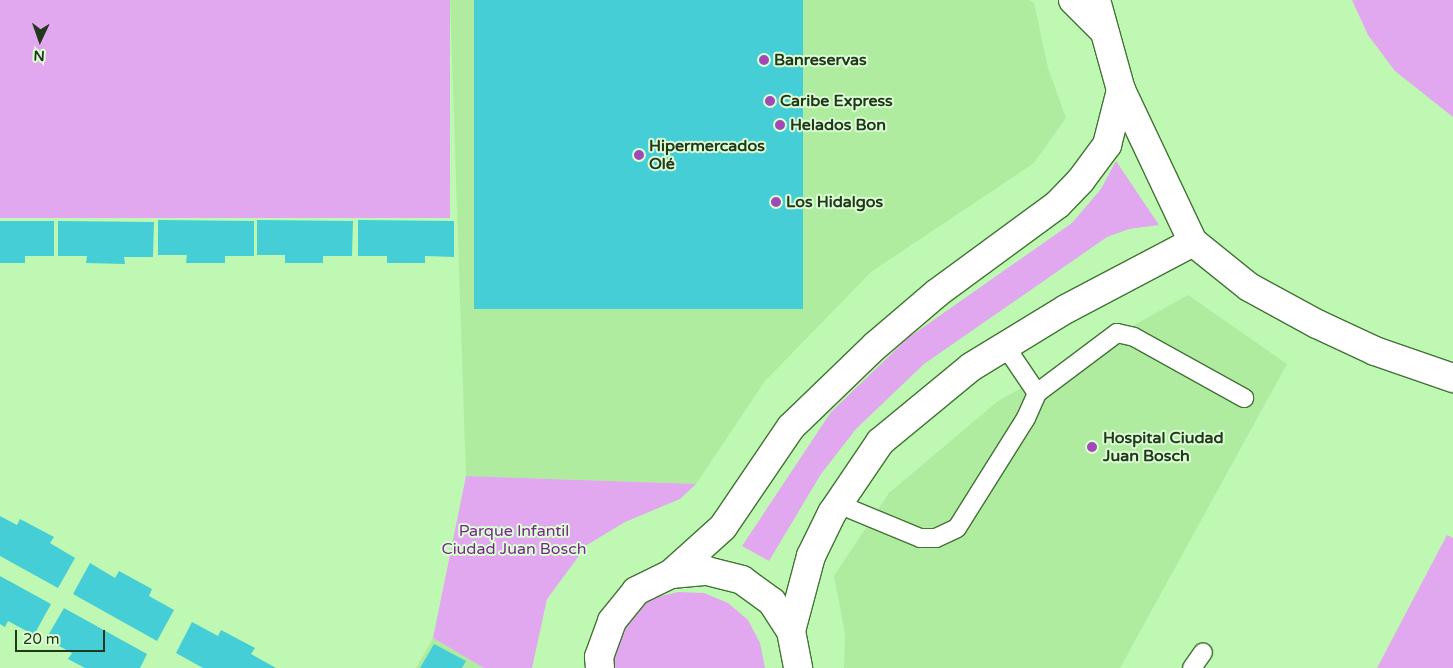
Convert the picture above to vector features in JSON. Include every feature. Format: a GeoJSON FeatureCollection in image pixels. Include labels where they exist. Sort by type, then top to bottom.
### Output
{"type":"FeatureCollection","features":[{"type":"Feature","properties":{"kind":"street"},"geometry":{"type":"LineString","coordinates":[[1073,0],[1101,28]]}},
{"type":"Feature","properties":{"kind":"street"},"geometry":{"type":"LineString","coordinates":[[1096,0],[1101,28],[1121,90],[1193,242],[1249,287],[1317,324],[1375,351],[1453,378]]}},
{"type":"Feature","properties":{"kind":"street"},"geometry":{"type":"LineString","coordinates":[[600,668],[599,657],[612,621],[636,591],[671,574],[723,527],[791,428],[875,346],[937,292],[1058,204],[1082,180],[1107,145],[1121,90]]}},
{"type":"Feature","properties":{"kind":"street"},"geometry":{"type":"LineString","coordinates":[[791,632],[812,556],[838,504],[880,442],[971,367],[1066,309],[1193,242]]}},
{"type":"Feature","properties":{"kind":"street"},"geometry":{"type":"LineString","coordinates":[[671,574],[707,571],[742,580],[772,602],[791,632],[798,668]]}},
{"type":"Feature","properties":{"kind":"lane"},"geometry":{"type":"LineString","coordinates":[[838,504],[920,538],[936,538],[957,528],[1026,418],[1036,393],[1117,333],[1134,337],[1244,398]]}},
{"type":"Feature","properties":{"kind":"lane"},"geometry":{"type":"LineString","coordinates":[[1005,346],[1036,393]]}},
{"type":"Feature","properties":{"kind":"lane"},"geometry":{"type":"LineString","coordinates":[[1192,668],[1203,652]]}},
{"type":"Feature","properties":{"kind":"shaded area","name":"Hipermercados Olé"},"geometry":{"type":"Polygon","coordinates":[[[450,0],[1029,0],[1034,3],[1048,68],[1066,118],[1034,163],[871,272],[765,381],[696,484],[466,476],[450,0]]]}},
{"type":"Feature","properties":{"kind":"shaded area","name":"Hospital Ciudad Juan Bosch"},"geometry":{"type":"Polygon","coordinates":[[[1188,295],[1287,364],[1120,668],[844,668],[845,634],[834,576],[889,493],[998,401],[1188,295]]]}},
{"type":"Feature","properties":{"kind":"shaded area"},"geometry":{"type":"Polygon","coordinates":[[[433,638],[484,668],[416,668],[433,638]]]}},
{"type":"Feature","properties":{"kind":"green space"},"geometry":{"type":"Polygon","coordinates":[[[0,0],[450,0],[450,218],[0,218],[0,0]]]}},
{"type":"Feature","properties":{"kind":"green space"},"geometry":{"type":"Polygon","coordinates":[[[1352,0],[1453,0],[1453,117],[1395,71],[1368,35],[1352,0]]]}},
{"type":"Feature","properties":{"kind":"green space"},"geometry":{"type":"Polygon","coordinates":[[[1116,161],[1159,225],[1129,229],[1107,237],[924,364],[856,429],[821,474],[769,561],[742,546],[831,412],[908,338],[1072,223],[1101,189],[1116,161]]]}},
{"type":"Feature","properties":{"kind":"green space","name":"Parque Infantil Ciudad Juan Bosch"},"geometry":{"type":"Polygon","coordinates":[[[466,476],[696,484],[680,499],[625,522],[587,545],[547,599],[532,668],[484,668],[433,638],[466,476]]]}},
{"type":"Feature","properties":{"kind":"green space"},"geometry":{"type":"Polygon","coordinates":[[[1447,535],[1453,538],[1453,668],[1377,668],[1447,535]]]}},
{"type":"Feature","properties":{"kind":"green space"},"geometry":{"type":"Polygon","coordinates":[[[678,592],[704,593],[728,603],[748,620],[760,643],[765,668],[608,668],[617,633],[632,613],[653,598],[678,592]]]}},
{"type":"Feature","properties":{"kind":"building","name":"Hipermercados Olé"},"geometry":{"type":"Polygon","coordinates":[[[474,0],[803,0],[803,309],[474,309],[474,0]]]}},
{"type":"Feature","properties":{"kind":"building"},"geometry":{"type":"Polygon","coordinates":[[[158,220],[254,221],[254,256],[225,256],[225,263],[186,263],[187,255],[158,255],[158,220]]]}},
{"type":"Feature","properties":{"kind":"building"},"geometry":{"type":"Polygon","coordinates":[[[257,220],[353,221],[352,256],[323,256],[323,263],[285,263],[285,255],[257,255],[257,220]]]}},
{"type":"Feature","properties":{"kind":"building"},"geometry":{"type":"Polygon","coordinates":[[[358,220],[454,221],[454,257],[425,256],[425,263],[387,263],[387,256],[358,256],[358,220]]]}},
{"type":"Feature","properties":{"kind":"building"},"geometry":{"type":"Polygon","coordinates":[[[0,221],[54,221],[54,256],[25,256],[25,263],[0,263],[0,221]]]}},
{"type":"Feature","properties":{"kind":"building"},"geometry":{"type":"Polygon","coordinates":[[[58,221],[154,222],[153,257],[124,257],[125,264],[86,263],[87,256],[58,256],[58,221]]]}},
{"type":"Feature","properties":{"kind":"building"},"geometry":{"type":"Polygon","coordinates":[[[0,516],[17,525],[20,519],[54,537],[50,543],[75,558],[58,588],[0,556],[0,516]]]}},
{"type":"Feature","properties":{"kind":"building"},"geometry":{"type":"Polygon","coordinates":[[[90,563],[115,578],[119,571],[152,589],[149,596],[174,610],[157,641],[73,594],[90,563]]]}},
{"type":"Feature","properties":{"kind":"building"},"geometry":{"type":"Polygon","coordinates":[[[0,576],[51,604],[34,635],[8,621],[5,627],[0,624],[0,576]]]}},
{"type":"Feature","properties":{"kind":"building"},"geometry":{"type":"Polygon","coordinates":[[[64,608],[147,654],[140,668],[85,668],[68,659],[72,653],[46,639],[64,608]]]}},
{"type":"Feature","properties":{"kind":"building"},"geometry":{"type":"Polygon","coordinates":[[[192,622],[218,636],[221,630],[255,648],[251,654],[276,668],[203,668],[176,653],[192,622]]]}},
{"type":"Feature","properties":{"kind":"building"},"geometry":{"type":"Polygon","coordinates":[[[434,644],[466,661],[462,668],[420,668],[434,644]]]}},
{"type":"Feature","properties":{"kind":"place","name":"Banreservas"},"geometry":{"type":"Point","coordinates":[764,60]}},
{"type":"Feature","properties":{"kind":"place","name":"Caribe Express"},"geometry":{"type":"Point","coordinates":[770,101]}},
{"type":"Feature","properties":{"kind":"place","name":"Helados Bon"},"geometry":{"type":"Point","coordinates":[780,125]}},
{"type":"Feature","properties":{"kind":"place","name":"Hipermercados Olé"},"geometry":{"type":"Point","coordinates":[639,155]}},
{"type":"Feature","properties":{"kind":"place","name":"Los Hidalgos"},"geometry":{"type":"Point","coordinates":[776,202]}},
{"type":"Feature","properties":{"kind":"place","name":"Hospital Ciudad Juan Bosch"},"geometry":{"type":"Point","coordinates":[1092,447]}}]}
